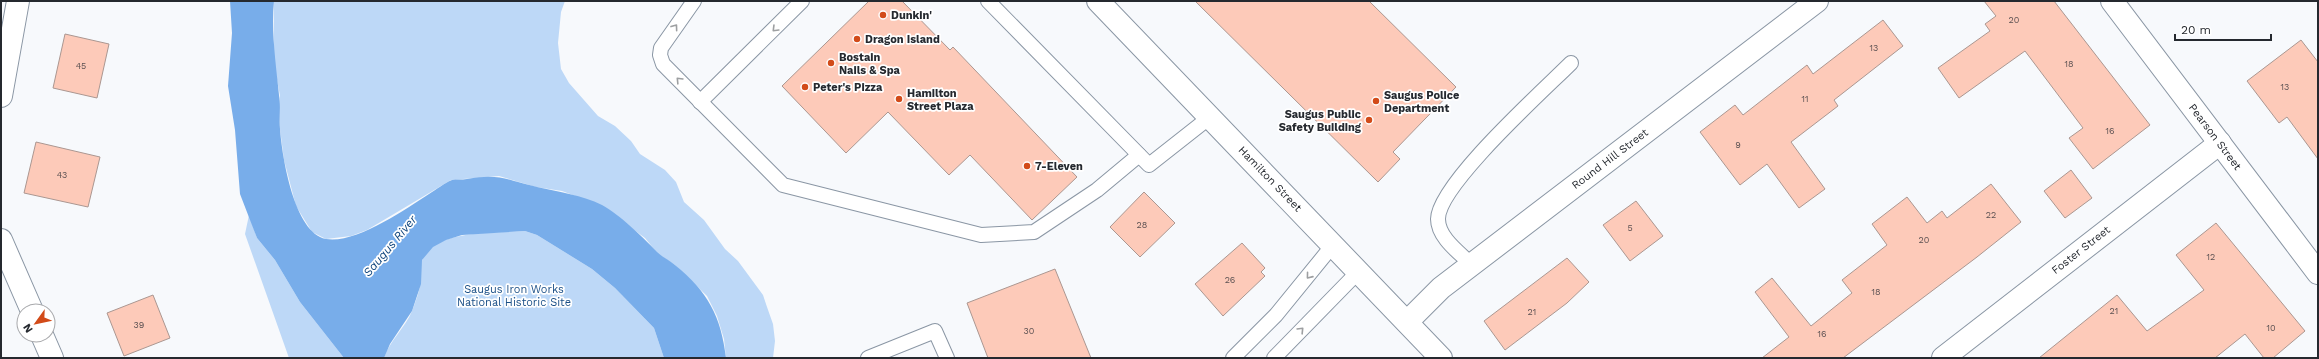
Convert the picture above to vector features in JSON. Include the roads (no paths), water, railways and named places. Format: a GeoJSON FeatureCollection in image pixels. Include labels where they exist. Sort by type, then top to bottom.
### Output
{"type":"FeatureCollection","features":[{"type":"Feature","properties":{"kind":"street"},"geometry":{"type":"LineString","coordinates":[[1,96],[18,1]]}},
{"type":"Feature","properties":{"kind":"street","name":"Hamilton Street"},"geometry":{"type":"LineString","coordinates":[[1098,1],[1442,358]]}},
{"type":"Feature","properties":{"kind":"street","name":"Round Hill Street"},"geometry":{"type":"LineString","coordinates":[[1406,322],[1441,288],[1817,1]]}},
{"type":"Feature","properties":{"kind":"street","name":"Pearson Street"},"geometry":{"type":"LineString","coordinates":[[2112,1],[2318,273]]}},
{"type":"Feature","properties":{"kind":"street","name":"Foster Street"},"geometry":{"type":"LineString","coordinates":[[1943,358],[2220,143]]}},
{"type":"Feature","properties":{"kind":"street"},"geometry":{"type":"LineString","coordinates":[[1,240],[29,303]]}},
{"type":"Feature","properties":{"kind":"street"},"geometry":{"type":"LineString","coordinates":[[45,343],[52,358]]}},
{"type":"Feature","properties":{"kind":"lane"},"geometry":{"type":"LineString","coordinates":[[694,1],[661,48],[660,55],[663,64],[783,185],[981,234],[1034,232],[1097,190],[1139,155]]}},
{"type":"Feature","properties":{"kind":"lane"},"geometry":{"type":"LineString","coordinates":[[700,102],[802,1]]}},
{"type":"Feature","properties":{"kind":"lane"},"geometry":{"type":"LineString","coordinates":[[988,1],[1149,165],[1210,117]]}},
{"type":"Feature","properties":{"kind":"lane"},"geometry":{"type":"LineString","coordinates":[[1472,265],[1443,235],[1438,219],[1441,208],[1474,159],[1571,63]]}},
{"type":"Feature","properties":{"kind":"lane"},"geometry":{"type":"LineString","coordinates":[[1233,358],[1276,316],[1333,245]]}},
{"type":"Feature","properties":{"kind":"lane"},"geometry":{"type":"LineString","coordinates":[[1274,358],[1359,271]]}},
{"type":"Feature","properties":{"kind":"lane"},"geometry":{"type":"LineString","coordinates":[[868,358],[935,331],[947,358]]}},
{"type":"Feature","properties":{"kind":"water","name":"Saugus River"},"geometry":{"type":"Polygon","coordinates":[[[230,1],[274,1],[273,36],[280,99],[281,141],[287,174],[298,209],[306,223],[315,234],[326,239],[338,239],[365,231],[393,217],[449,181],[454,180],[478,177],[503,178],[578,196],[602,205],[624,220],[659,254],[675,265],[696,285],[711,306],[716,317],[721,330],[726,358],[664,358],[654,328],[615,288],[592,269],[537,235],[525,231],[462,235],[446,240],[433,247],[422,260],[421,284],[412,311],[390,344],[384,358],[344,358],[300,302],[275,260],[257,238],[240,194],[235,130],[228,86],[232,33],[230,1]]]}},
{"type":"Feature","properties":{"kind":"place","name":"Dunkin'"},"geometry":{"type":"Point","coordinates":[883,15]}},
{"type":"Feature","properties":{"kind":"place","name":"Dragon Island"},"geometry":{"type":"Point","coordinates":[857,39]}},
{"type":"Feature","properties":{"kind":"place","name":"Bostain Nails & Spa"},"geometry":{"type":"Point","coordinates":[831,63]}},
{"type":"Feature","properties":{"kind":"place","name":"Peter's Pizza"},"geometry":{"type":"Point","coordinates":[805,87]}},
{"type":"Feature","properties":{"kind":"place","name":"Hamilton Street Plaza"},"geometry":{"type":"Point","coordinates":[899,99]}},
{"type":"Feature","properties":{"kind":"place","name":"Saugus Police Department"},"geometry":{"type":"Point","coordinates":[1376,101]}},
{"type":"Feature","properties":{"kind":"place","name":"Saugus Public Safety Building"},"geometry":{"type":"Point","coordinates":[1369,120]}},
{"type":"Feature","properties":{"kind":"place","name":"7-Eleven"},"geometry":{"type":"Point","coordinates":[1027,166]}},
{"type":"Feature","properties":{"kind":"park label","name":"Saugus Iron Works National Historic Site"},"geometry":{"type":"Point","coordinates":[514,295]}}]}
